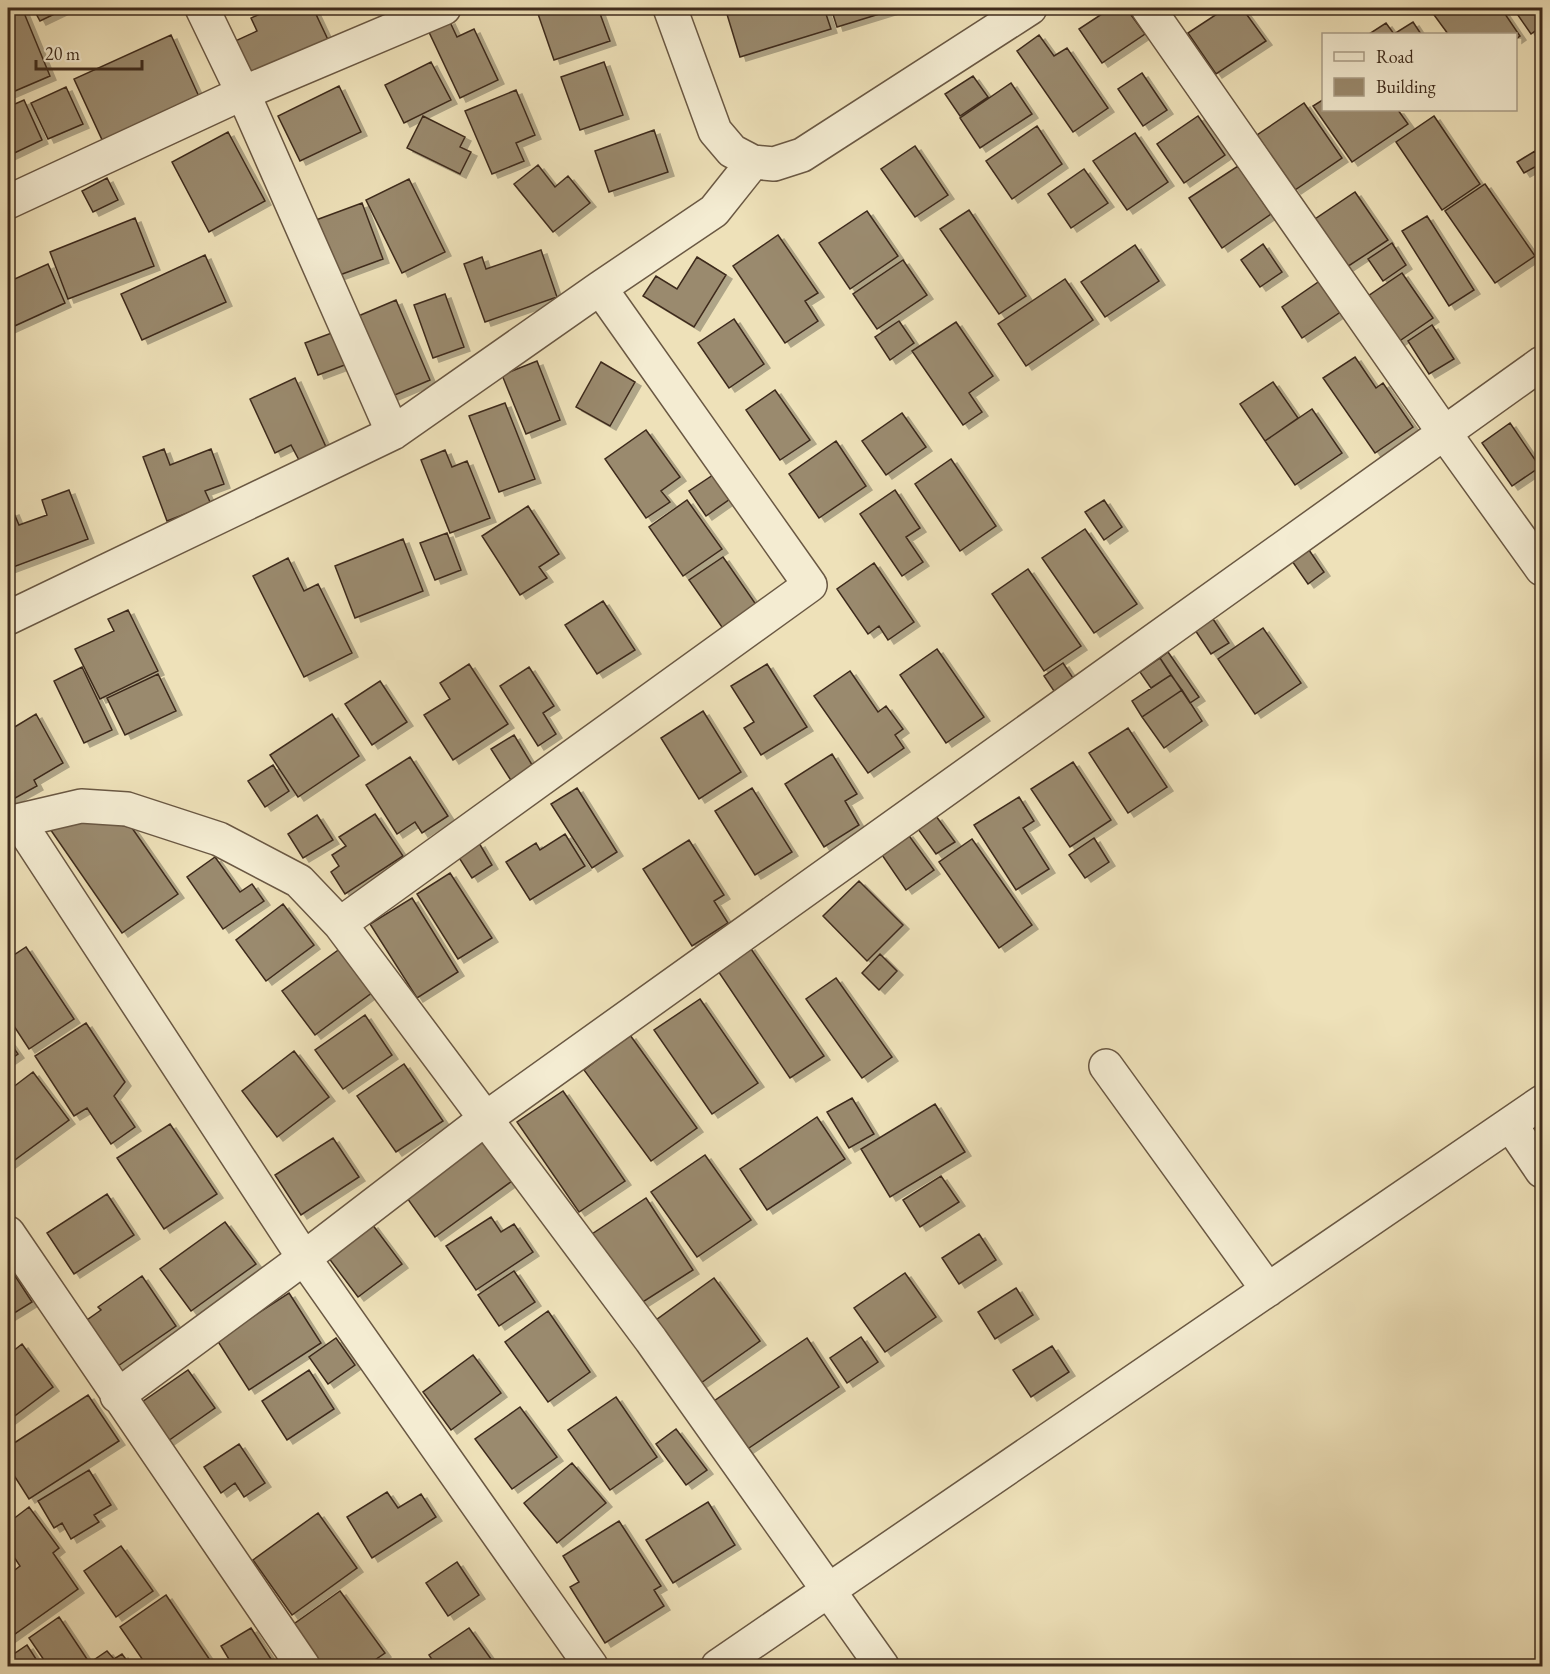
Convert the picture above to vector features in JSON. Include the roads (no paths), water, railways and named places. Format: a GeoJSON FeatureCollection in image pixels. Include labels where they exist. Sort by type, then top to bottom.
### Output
{"type":"FeatureCollection","features":[{"type":"Feature","properties":{"kind":"street"},"geometry":{"type":"LineString","coordinates":[[202,8],[243,93],[393,433]]}},
{"type":"Feature","properties":{"kind":"street"},"geometry":{"type":"LineString","coordinates":[[8,202],[243,93],[444,8]]}},
{"type":"Feature","properties":{"kind":"street"},"geometry":{"type":"LineString","coordinates":[[670,8],[715,131],[732,152],[753,162],[774,164],[802,155],[1030,8]]}},
{"type":"Feature","properties":{"kind":"street"},"geometry":{"type":"LineString","coordinates":[[1148,8],[1444,434],[1542,569]]}},
{"type":"Feature","properties":{"kind":"street"},"geometry":{"type":"LineString","coordinates":[[8,618],[393,433],[714,211],[753,162]]}},
{"type":"Feature","properties":{"kind":"street"},"geometry":{"type":"LineString","coordinates":[[340,924],[810,585],[600,288]]}},
{"type":"Feature","properties":{"kind":"street"},"geometry":{"type":"LineString","coordinates":[[117,1396],[304,1258],[484,1119],[1542,363]]}},
{"type":"Feature","properties":{"kind":"street"},"geometry":{"type":"LineString","coordinates":[[591,1666],[304,1258],[13,823],[81,806],[127,809],[219,839],[299,881],[340,924],[651,1340],[882,1666]]}},
{"type":"Feature","properties":{"kind":"street"},"geometry":{"type":"LineString","coordinates":[[1106,1066],[1268,1290]]}},
{"type":"Feature","properties":{"kind":"street"},"geometry":{"type":"LineString","coordinates":[[718,1666],[1542,1102]]}},
{"type":"Feature","properties":{"kind":"street"},"geometry":{"type":"LineString","coordinates":[[1510,1124],[1542,1171]]}},
{"type":"Feature","properties":{"kind":"street"},"geometry":{"type":"LineString","coordinates":[[8,1233],[303,1666]]}}]}
